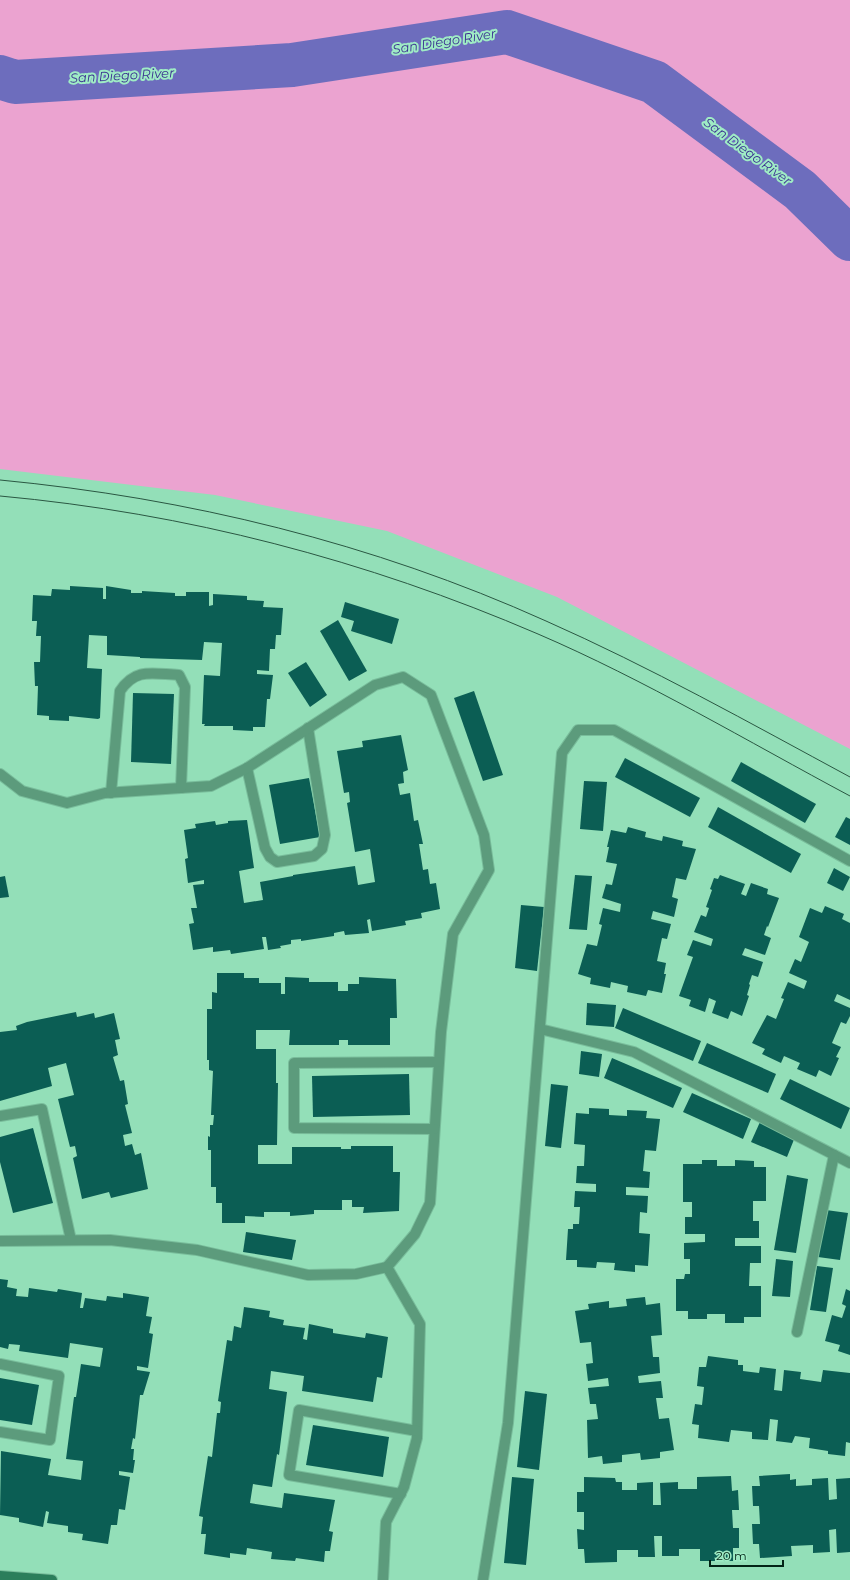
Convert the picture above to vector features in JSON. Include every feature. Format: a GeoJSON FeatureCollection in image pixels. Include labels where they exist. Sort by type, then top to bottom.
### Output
{"type":"FeatureCollection","features":[{"type":"Feature","properties":{"kind":"main road"},"geometry":{"type":"LineString","coordinates":[[0,1576],[52,1580]]}},
{"type":"Feature","properties":{"kind":"lane"},"geometry":{"type":"LineString","coordinates":[[111,793],[120,691],[127,682],[139,674],[179,675],[185,687],[181,788]]}},
{"type":"Feature","properties":{"kind":"lane"},"geometry":{"type":"LineString","coordinates":[[0,774],[22,792],[67,803],[111,793],[211,786],[247,768],[376,686],[402,677],[431,695],[484,835],[489,870],[454,934],[440,1032],[430,1203],[415,1234],[387,1267],[356,1274],[308,1275],[197,1250],[110,1240],[0,1241]]}},
{"type":"Feature","properties":{"kind":"lane"},"geometry":{"type":"LineString","coordinates":[[247,768],[265,848],[270,857],[277,862],[314,856],[322,849],[325,835],[308,728]]}},
{"type":"Feature","properties":{"kind":"lane"},"geometry":{"type":"LineString","coordinates":[[483,1580],[508,1423],[562,753],[578,730],[614,730],[850,861]]}},
{"type":"Feature","properties":{"kind":"lane"},"geometry":{"type":"LineString","coordinates":[[540,1029],[634,1052],[850,1163]]}},
{"type":"Feature","properties":{"kind":"lane"},"geometry":{"type":"LineString","coordinates":[[434,1128],[294,1128],[294,1063],[438,1062]]}},
{"type":"Feature","properties":{"kind":"lane"},"geometry":{"type":"LineString","coordinates":[[0,1116],[42,1109],[71,1240]]}},
{"type":"Feature","properties":{"kind":"lane"},"geometry":{"type":"LineString","coordinates":[[797,1332],[834,1155]]}},
{"type":"Feature","properties":{"kind":"lane"},"geometry":{"type":"LineString","coordinates":[[383,1580],[386,1522],[401,1494],[417,1438],[420,1324],[387,1267]]}},
{"type":"Feature","properties":{"kind":"lane"},"geometry":{"type":"LineString","coordinates":[[0,1364],[59,1376],[50,1440],[0,1432]]}},
{"type":"Feature","properties":{"kind":"lane"},"geometry":{"type":"LineString","coordinates":[[401,1494],[289,1475],[299,1410],[417,1431]]}},
{"type":"Feature","properties":{"kind":"shaded area"},"geometry":{"type":"Polygon","coordinates":[[[0,0],[850,0],[850,749],[557,597],[387,531],[215,495],[0,469],[0,0]]]}},
{"type":"Feature","properties":{"kind":"building"},"geometry":{"type":"Polygon","coordinates":[[[70,586],[103,588],[103,599],[106,599],[106,586],[131,590],[131,593],[142,593],[142,591],[175,593],[175,596],[186,596],[186,592],[209,592],[209,606],[213,605],[213,594],[247,596],[247,600],[264,601],[263,607],[283,608],[281,635],[276,635],[275,649],[270,649],[269,671],[257,670],[257,674],[273,675],[270,699],[267,699],[265,727],[253,727],[253,731],[233,730],[233,726],[204,726],[205,724],[202,724],[204,675],[220,676],[222,643],[204,642],[202,660],[140,658],[107,655],[107,636],[89,635],[87,668],[102,669],[100,718],[69,716],[69,721],[49,720],[49,716],[37,715],[38,686],[35,686],[34,662],[40,662],[41,636],[36,636],[37,621],[32,621],[33,595],[51,596],[52,589],[70,590],[70,586]]]}},
{"type":"Feature","properties":{"kind":"building"},"geometry":{"type":"Polygon","coordinates":[[[345,602],[399,619],[392,644],[351,631],[354,621],[341,617],[345,602]]]}},
{"type":"Feature","properties":{"kind":"building"},"geometry":{"type":"Polygon","coordinates":[[[338,620],[367,671],[349,681],[320,631],[338,620]]]}},
{"type":"Feature","properties":{"kind":"building"},"geometry":{"type":"Polygon","coordinates":[[[306,662],[327,695],[310,707],[288,673],[306,662]]]}},
{"type":"Feature","properties":{"kind":"building"},"geometry":{"type":"Polygon","coordinates":[[[474,691],[503,775],[483,781],[454,698],[474,691]]]}},
{"type":"Feature","properties":{"kind":"building"},"geometry":{"type":"Polygon","coordinates":[[[133,693],[174,694],[171,764],[131,762],[133,693]]]}},
{"type":"Feature","properties":{"kind":"building"},"geometry":{"type":"Polygon","coordinates":[[[401,735],[408,770],[403,772],[404,783],[398,784],[400,795],[410,793],[414,821],[418,820],[423,844],[419,844],[423,870],[428,869],[430,884],[436,883],[440,909],[421,913],[422,918],[405,921],[406,925],[372,931],[370,919],[367,920],[369,933],[345,935],[344,931],[334,933],[334,936],[301,941],[301,939],[291,940],[291,944],[280,946],[281,948],[268,950],[266,937],[262,937],[264,949],[231,954],[230,950],[213,952],[213,947],[193,950],[189,924],[194,923],[191,908],[197,908],[193,885],[204,884],[204,880],[188,883],[185,859],[188,858],[184,830],[196,828],[195,824],[215,821],[216,825],[228,823],[228,821],[247,820],[254,868],[239,871],[244,903],[263,900],[260,882],[293,875],[355,866],[358,885],[375,882],[370,849],[355,852],[347,803],[350,802],[349,792],[344,793],[337,751],[363,747],[362,741],[401,735]]]}},
{"type":"Feature","properties":{"kind":"building"},"geometry":{"type":"Polygon","coordinates":[[[625,758],[700,798],[690,817],[615,777],[625,758]]]}},
{"type":"Feature","properties":{"kind":"building"},"geometry":{"type":"Polygon","coordinates":[[[741,762],[816,804],[805,823],[731,781],[741,762]]]}},
{"type":"Feature","properties":{"kind":"building"},"geometry":{"type":"Polygon","coordinates":[[[309,778],[320,837],[280,844],[269,785],[309,778]]]}},
{"type":"Feature","properties":{"kind":"building"},"geometry":{"type":"Polygon","coordinates":[[[584,781],[607,782],[603,831],[580,829],[584,781]]]}},
{"type":"Feature","properties":{"kind":"building"},"geometry":{"type":"Polygon","coordinates":[[[718,807],[801,854],[791,873],[708,827],[718,807]]]}},
{"type":"Feature","properties":{"kind":"building"},"geometry":{"type":"Polygon","coordinates":[[[846,817],[850,819],[850,845],[835,837],[846,817]]]}},
{"type":"Feature","properties":{"kind":"building"},"geometry":{"type":"Polygon","coordinates":[[[628,827],[646,832],[645,837],[662,841],[663,836],[683,841],[682,846],[696,849],[686,880],[676,878],[672,897],[678,899],[674,917],[653,911],[651,919],[671,924],[667,939],[662,938],[657,961],[666,963],[664,974],[666,974],[662,993],[648,990],[646,996],[627,992],[628,986],[611,982],[610,988],[590,984],[591,978],[578,974],[587,944],[597,946],[602,925],[599,924],[603,908],[620,912],[621,904],[602,898],[606,884],[612,885],[617,864],[606,862],[609,847],[607,847],[611,830],[626,833],[628,827]]]}},
{"type":"Feature","properties":{"kind":"building"},"geometry":{"type":"Polygon","coordinates":[[[834,868],[850,877],[843,891],[827,883],[834,868]]]}},
{"type":"Feature","properties":{"kind":"building"},"geometry":{"type":"Polygon","coordinates":[[[575,875],[592,876],[587,930],[569,929],[575,875]]]}},
{"type":"Feature","properties":{"kind":"building"},"geometry":{"type":"Polygon","coordinates":[[[720,875],[745,884],[741,894],[746,896],[751,883],[768,889],[767,894],[779,898],[764,935],[771,938],[765,955],[745,948],[742,955],[763,962],[758,977],[752,975],[747,995],[749,996],[742,1016],[731,1011],[728,1019],[712,1013],[716,1001],[709,998],[705,1012],[689,1006],[691,1000],[679,996],[693,957],[687,955],[693,940],[711,946],[713,939],[694,932],[701,915],[706,917],[709,908],[706,907],[712,890],[710,889],[714,878],[718,879],[720,875]]]}},
{"type":"Feature","properties":{"kind":"building"},"geometry":{"type":"Polygon","coordinates":[[[5,876],[9,897],[0,898],[0,877],[5,876]]]}},
{"type":"Feature","properties":{"kind":"building"},"geometry":{"type":"Polygon","coordinates":[[[521,905],[544,907],[537,971],[515,968],[521,905]]]}},
{"type":"Feature","properties":{"kind":"building"},"geometry":{"type":"Polygon","coordinates":[[[825,906],[844,914],[842,919],[850,923],[850,1000],[837,994],[834,1001],[850,1008],[850,1016],[846,1024],[841,1022],[832,1043],[841,1047],[836,1057],[839,1058],[831,1076],[819,1070],[816,1077],[797,1069],[800,1063],[784,1056],[781,1063],[762,1054],[765,1049],[752,1043],[767,1015],[776,1019],[784,999],[781,998],[788,982],[804,989],[807,981],[789,973],[795,959],[801,962],[809,942],[799,937],[810,908],[822,913],[825,906]]]}},
{"type":"Feature","properties":{"kind":"building"},"geometry":{"type":"Polygon","coordinates":[[[217,973],[244,973],[244,978],[259,978],[259,983],[281,983],[281,994],[285,994],[285,977],[309,978],[309,982],[338,982],[338,991],[348,991],[348,984],[359,984],[359,977],[396,979],[397,1018],[390,1018],[390,1045],[348,1045],[348,1040],[339,1040],[339,1045],[289,1045],[290,1030],[256,1030],[256,1049],[276,1049],[276,1083],[278,1083],[277,1145],[258,1145],[258,1164],[292,1164],[292,1147],[341,1147],[341,1149],[351,1149],[351,1146],[393,1146],[393,1172],[400,1172],[399,1211],[363,1213],[364,1207],[352,1207],[352,1200],[342,1200],[342,1210],[314,1210],[314,1214],[290,1216],[290,1212],[264,1212],[264,1217],[245,1216],[245,1223],[222,1223],[222,1203],[216,1203],[216,1187],[211,1187],[211,1150],[208,1150],[208,1136],[210,1137],[210,1125],[213,1125],[214,1115],[211,1115],[213,1071],[209,1070],[209,1060],[207,1060],[207,1009],[212,1009],[212,992],[217,993],[217,973]]]}},
{"type":"Feature","properties":{"kind":"building"},"geometry":{"type":"Polygon","coordinates":[[[587,1003],[616,1005],[614,1027],[586,1025],[587,1003]]]}},
{"type":"Feature","properties":{"kind":"building"},"geometry":{"type":"Polygon","coordinates":[[[623,1008],[701,1041],[693,1061],[615,1028],[623,1008]]]}},
{"type":"Feature","properties":{"kind":"building"},"geometry":{"type":"Polygon","coordinates":[[[76,1012],[77,1017],[94,1013],[95,1018],[114,1013],[120,1039],[115,1040],[118,1055],[113,1057],[120,1081],[124,1080],[128,1104],[125,1105],[132,1133],[123,1135],[125,1146],[132,1144],[135,1155],[141,1153],[148,1189],[111,1198],[109,1192],[82,1199],[73,1158],[77,1156],[75,1146],[70,1147],[58,1099],[74,1095],[66,1063],[48,1068],[52,1086],[0,1101],[0,1032],[17,1030],[16,1026],[27,1022],[76,1012]]]}},
{"type":"Feature","properties":{"kind":"building"},"geometry":{"type":"Polygon","coordinates":[[[707,1043],[776,1074],[768,1093],[698,1063],[707,1043]]]}},
{"type":"Feature","properties":{"kind":"building"},"geometry":{"type":"Polygon","coordinates":[[[581,1051],[602,1054],[599,1077],[579,1074],[581,1051]]]}},
{"type":"Feature","properties":{"kind":"building"},"geometry":{"type":"Polygon","coordinates":[[[612,1058],[682,1088],[673,1108],[604,1078],[612,1058]]]}},
{"type":"Feature","properties":{"kind":"building"},"geometry":{"type":"Polygon","coordinates":[[[409,1074],[410,1115],[313,1117],[312,1076],[409,1074]]]}},
{"type":"Feature","properties":{"kind":"building"},"geometry":{"type":"Polygon","coordinates":[[[790,1079],[850,1108],[841,1129],[780,1099],[790,1079]]]}},
{"type":"Feature","properties":{"kind":"building"},"geometry":{"type":"Polygon","coordinates":[[[551,1084],[568,1086],[561,1148],[545,1146],[551,1084]]]}},
{"type":"Feature","properties":{"kind":"building"},"geometry":{"type":"Polygon","coordinates":[[[692,1093],[751,1119],[743,1139],[683,1112],[692,1093]]]}},
{"type":"Feature","properties":{"kind":"building"},"geometry":{"type":"Polygon","coordinates":[[[589,1108],[609,1109],[609,1115],[627,1116],[627,1110],[647,1111],[646,1118],[660,1119],[656,1151],[645,1150],[643,1171],[650,1172],[649,1188],[626,1187],[626,1195],[648,1196],[647,1213],[640,1212],[639,1233],[650,1234],[648,1266],[635,1265],[635,1272],[614,1270],[615,1263],[597,1262],[596,1268],[577,1267],[577,1260],[566,1260],[568,1229],[573,1229],[573,1224],[579,1224],[580,1207],[574,1207],[575,1191],[596,1192],[596,1184],[576,1183],[577,1166],[584,1166],[585,1145],[574,1144],[576,1113],[589,1114],[589,1108]]]}},
{"type":"Feature","properties":{"kind":"building"},"geometry":{"type":"Polygon","coordinates":[[[760,1122],[795,1137],[787,1157],[751,1142],[760,1122]]]}},
{"type":"Feature","properties":{"kind":"building"},"geometry":{"type":"Polygon","coordinates":[[[33,1128],[53,1203],[13,1213],[0,1162],[0,1137],[33,1128]]]}},
{"type":"Feature","properties":{"kind":"building"},"geometry":{"type":"Polygon","coordinates":[[[702,1160],[717,1160],[717,1166],[735,1166],[735,1160],[754,1161],[754,1167],[766,1167],[766,1201],[753,1201],[753,1221],[759,1221],[759,1238],[735,1238],[735,1246],[761,1246],[761,1263],[750,1263],[749,1286],[761,1286],[761,1317],[744,1317],[744,1323],[725,1323],[725,1314],[707,1314],[707,1319],[688,1319],[688,1311],[676,1311],[676,1279],[684,1279],[685,1274],[690,1274],[690,1259],[684,1259],[684,1243],[705,1242],[705,1234],[685,1234],[685,1217],[692,1217],[692,1202],[683,1202],[683,1164],[702,1164],[702,1160]]]}},
{"type":"Feature","properties":{"kind":"building"},"geometry":{"type":"Polygon","coordinates":[[[787,1175],[808,1179],[796,1253],[774,1250],[787,1175]]]}},
{"type":"Feature","properties":{"kind":"building"},"geometry":{"type":"Polygon","coordinates":[[[826,1210],[848,1213],[840,1260],[818,1257],[826,1210]]]}},
{"type":"Feature","properties":{"kind":"building"},"geometry":{"type":"Polygon","coordinates":[[[246,1232],[296,1240],[292,1260],[243,1252],[246,1232]]]}},
{"type":"Feature","properties":{"kind":"building"},"geometry":{"type":"Polygon","coordinates":[[[776,1259],[793,1261],[790,1297],[772,1296],[776,1259]]]}},
{"type":"Feature","properties":{"kind":"building"},"geometry":{"type":"Polygon","coordinates":[[[817,1266],[833,1268],[826,1312],[810,1310],[817,1266]]]}},
{"type":"Feature","properties":{"kind":"building"},"geometry":{"type":"Polygon","coordinates":[[[0,1279],[8,1280],[7,1287],[17,1289],[16,1296],[28,1297],[29,1288],[57,1292],[58,1289],[82,1293],[80,1308],[83,1308],[85,1298],[106,1301],[107,1296],[123,1298],[123,1293],[149,1297],[146,1316],[152,1317],[149,1333],[153,1334],[148,1368],[137,1366],[137,1370],[150,1372],[143,1395],[140,1395],[135,1439],[133,1438],[131,1449],[134,1449],[133,1460],[135,1460],[133,1473],[119,1471],[119,1475],[130,1477],[125,1510],[119,1509],[117,1525],[111,1525],[108,1544],[82,1540],[83,1534],[68,1532],[68,1526],[47,1523],[49,1512],[46,1511],[43,1527],[19,1522],[19,1518],[0,1515],[1,1451],[51,1459],[48,1475],[81,1480],[83,1461],[66,1459],[74,1397],[76,1397],[81,1364],[100,1367],[103,1348],[70,1343],[68,1358],[19,1351],[20,1345],[9,1344],[8,1349],[0,1347],[0,1279]]]}},
{"type":"Feature","properties":{"kind":"building"},"geometry":{"type":"Polygon","coordinates":[[[846,1289],[850,1291],[850,1355],[838,1351],[840,1345],[825,1341],[832,1315],[842,1318],[846,1306],[842,1304],[846,1289]]]}},
{"type":"Feature","properties":{"kind":"building"},"geometry":{"type":"Polygon","coordinates":[[[645,1297],[646,1305],[660,1303],[662,1335],[651,1336],[653,1357],[659,1357],[660,1373],[638,1376],[639,1383],[661,1381],[663,1398],[656,1398],[659,1419],[669,1418],[674,1450],[660,1452],[660,1458],[641,1460],[640,1453],[622,1455],[622,1462],[603,1464],[602,1456],[588,1458],[587,1420],[598,1419],[596,1404],[590,1404],[588,1388],[609,1386],[608,1378],[588,1381],[586,1364],[593,1363],[591,1342],[580,1343],[575,1311],[589,1309],[588,1304],[609,1301],[609,1308],[627,1306],[626,1299],[645,1297]]]}},
{"type":"Feature","properties":{"kind":"building"},"geometry":{"type":"Polygon","coordinates":[[[244,1307],[270,1311],[269,1317],[284,1320],[283,1325],[305,1328],[303,1339],[307,1340],[309,1324],[333,1329],[333,1333],[365,1338],[366,1333],[388,1337],[382,1378],[377,1377],[373,1402],[302,1391],[304,1376],[271,1371],[269,1389],[287,1392],[279,1455],[277,1454],[272,1487],[253,1484],[250,1503],[282,1508],[284,1493],[335,1500],[329,1531],[333,1532],[330,1551],[325,1551],[324,1562],[296,1558],[295,1561],[271,1559],[272,1552],[247,1548],[246,1555],[230,1553],[230,1558],[204,1554],[206,1534],[201,1534],[203,1517],[199,1516],[208,1456],[212,1457],[217,1413],[220,1413],[221,1402],[218,1401],[227,1340],[232,1341],[234,1326],[241,1328],[244,1307]]]}},
{"type":"Feature","properties":{"kind":"building"},"geometry":{"type":"Polygon","coordinates":[[[708,1356],[738,1360],[738,1365],[743,1365],[743,1371],[759,1373],[760,1367],[776,1369],[774,1390],[782,1391],[784,1370],[801,1372],[800,1379],[821,1382],[823,1370],[850,1373],[850,1443],[846,1442],[845,1456],[828,1454],[828,1451],[809,1448],[810,1438],[795,1436],[792,1443],[776,1441],[778,1420],[770,1419],[768,1440],[752,1439],[752,1432],[731,1430],[729,1442],[698,1438],[699,1425],[692,1424],[695,1404],[702,1405],[704,1387],[697,1386],[699,1367],[706,1367],[708,1356]]]}},
{"type":"Feature","properties":{"kind":"building"},"geometry":{"type":"Polygon","coordinates":[[[0,1378],[39,1385],[32,1425],[0,1420],[0,1378]]]}},
{"type":"Feature","properties":{"kind":"building"},"geometry":{"type":"Polygon","coordinates":[[[525,1391],[547,1394],[539,1470],[517,1467],[525,1391]]]}},
{"type":"Feature","properties":{"kind":"building"},"geometry":{"type":"Polygon","coordinates":[[[313,1425],[389,1437],[383,1477],[306,1465],[313,1425]]]}},
{"type":"Feature","properties":{"kind":"building"},"geometry":{"type":"Polygon","coordinates":[[[790,1474],[790,1480],[796,1479],[796,1486],[812,1485],[812,1479],[828,1478],[829,1500],[837,1499],[836,1479],[850,1478],[850,1552],[837,1553],[836,1529],[829,1530],[830,1552],[813,1553],[813,1545],[791,1546],[792,1556],[760,1558],[759,1544],[753,1544],[752,1524],[760,1524],[759,1506],[753,1506],[752,1486],[760,1486],[759,1476],[790,1474]]]}},
{"type":"Feature","properties":{"kind":"building"},"geometry":{"type":"Polygon","coordinates":[[[731,1476],[732,1491],[738,1490],[739,1510],[732,1510],[733,1528],[739,1528],[739,1548],[733,1548],[733,1561],[700,1561],[700,1549],[679,1549],[679,1556],[662,1556],[662,1536],[654,1536],[655,1557],[638,1557],[638,1550],[617,1550],[617,1562],[585,1563],[584,1549],[578,1549],[577,1529],[584,1530],[584,1512],[577,1512],[577,1492],[584,1492],[584,1477],[615,1478],[616,1482],[622,1482],[622,1490],[637,1490],[637,1483],[653,1482],[653,1505],[661,1505],[660,1483],[678,1482],[678,1489],[697,1489],[697,1477],[731,1476]]]}},
{"type":"Feature","properties":{"kind":"building"},"geometry":{"type":"Polygon","coordinates":[[[512,1477],[534,1479],[526,1565],[504,1563],[512,1477]]]}},
{"type":"Feature","properties":{"kind":"waterway","name":"San Diego River"},"geometry":{"type":"LineString","coordinates":[[0,77],[15,82],[292,65],[507,32],[654,82],[800,190],[850,239]]}},
{"type":"Feature","properties":{"kind":"tram line"},"geometry":{"type":"LineString","coordinates":[[0,480],[70,488],[210,512],[279,528],[347,547],[414,569],[481,593],[623,657],[700,696],[850,777]]}},
{"type":"Feature","properties":{"kind":"tram line"},"geometry":{"type":"LineString","coordinates":[[0,496],[138,514],[207,528],[341,562],[408,584],[473,608],[578,652],[657,691],[850,796]]}}]}
